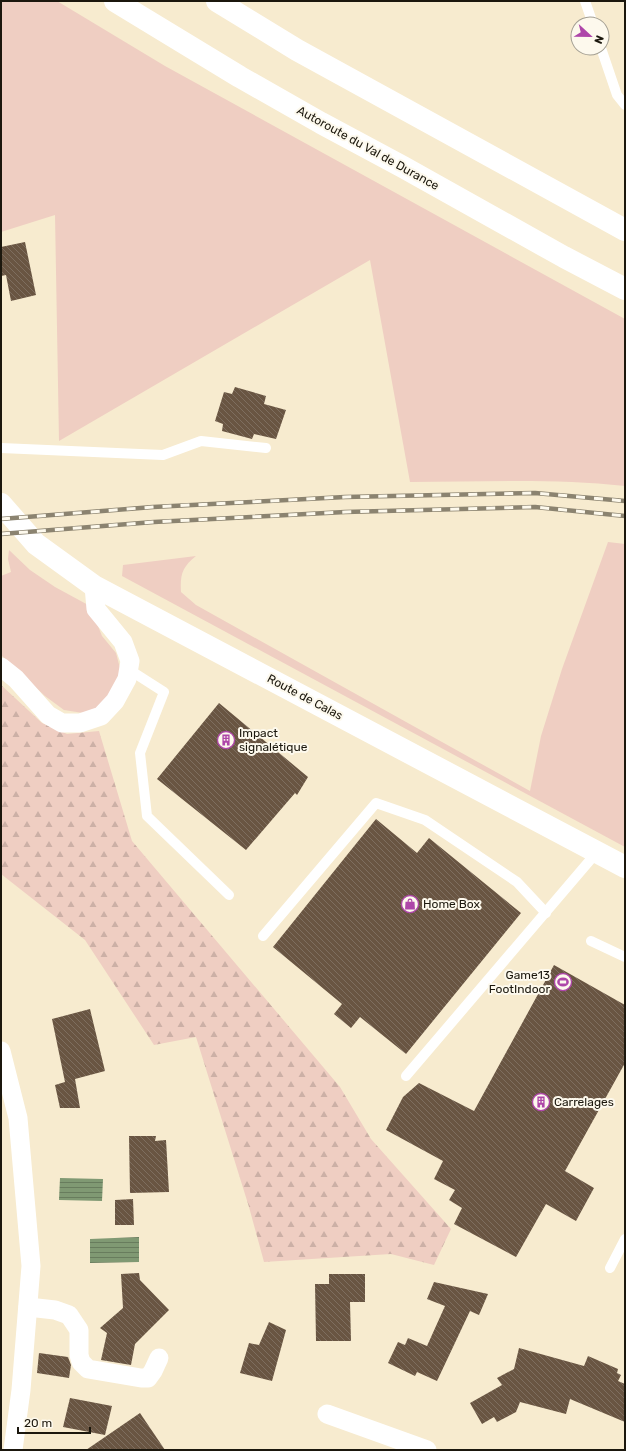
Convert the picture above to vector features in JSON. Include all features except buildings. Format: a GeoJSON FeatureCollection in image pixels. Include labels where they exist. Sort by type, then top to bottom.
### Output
{"type":"FeatureCollection","features":[{"type":"Feature","properties":{"kind":"main road","name":"Autoroute du Val de Durance"},"geometry":{"type":"LineString","coordinates":[[114,1],[240,78],[625,289]]}},
{"type":"Feature","properties":{"kind":"main road"},"geometry":{"type":"LineString","coordinates":[[217,1],[297,50],[625,230]]}},
{"type":"Feature","properties":{"kind":"main road","name":"Route de Calas"},"geometry":{"type":"LineString","coordinates":[[1,504],[36,544],[94,586],[625,867]]}},
{"type":"Feature","properties":{"kind":"street"},"geometry":{"type":"LineString","coordinates":[[1,667],[16,679],[48,715],[62,723],[80,723],[101,716],[115,701],[127,679],[130,661],[123,642],[96,609],[94,586]]}},
{"type":"Feature","properties":{"kind":"street"},"geometry":{"type":"LineString","coordinates":[[1,1051],[18,1118],[31,1266],[21,1390],[13,1450]]}},
{"type":"Feature","properties":{"kind":"street"},"geometry":{"type":"LineString","coordinates":[[28,1307],[56,1310],[69,1316],[79,1330],[78,1355],[81,1362],[88,1369],[148,1378],[153,1371],[158,1358]]}},
{"type":"Feature","properties":{"kind":"street"},"geometry":{"type":"LineString","coordinates":[[327,1414],[427,1450]]}},
{"type":"Feature","properties":{"kind":"lane"},"geometry":{"type":"LineString","coordinates":[[585,1],[590,16]]}},
{"type":"Feature","properties":{"kind":"lane"},"geometry":{"type":"LineString","coordinates":[[604,56],[617,95],[625,105]]}},
{"type":"Feature","properties":{"kind":"lane"},"geometry":{"type":"LineString","coordinates":[[1,448],[163,455],[201,441],[266,448]]}},
{"type":"Feature","properties":{"kind":"lane"},"geometry":{"type":"LineString","coordinates":[[128,669],[164,692],[140,753],[147,816],[229,895]]}},
{"type":"Feature","properties":{"kind":"lane"},"geometry":{"type":"LineString","coordinates":[[263,936],[376,803],[425,820],[516,882],[546,913]]}},
{"type":"Feature","properties":{"kind":"lane"},"geometry":{"type":"LineString","coordinates":[[406,1076],[597,852]]}},
{"type":"Feature","properties":{"kind":"lane"},"geometry":{"type":"LineString","coordinates":[[592,941],[625,957]]}},
{"type":"Feature","properties":{"kind":"lane"},"geometry":{"type":"LineString","coordinates":[[610,1268],[625,1239]]}},
{"type":"Feature","properties":{"kind":"green space"},"geometry":{"type":"Polygon","coordinates":[[[1,1],[57,1],[165,66],[625,319],[625,486],[545,481],[410,482],[370,260],[59,441],[55,215],[1,232],[1,1]]]}},
{"type":"Feature","properties":{"kind":"green space"},"geometry":{"type":"Polygon","coordinates":[[[608,542],[625,544],[625,847],[122,576],[123,565],[196,556],[183,572],[181,592],[196,605],[530,791],[541,736],[562,669],[608,542]]]}},
{"type":"Feature","properties":{"kind":"green space"},"geometry":{"type":"Polygon","coordinates":[[[9,550],[30,570],[55,587],[90,606],[102,636],[116,653],[121,672],[104,706],[83,713],[64,710],[45,696],[1,655],[1,576],[11,572],[8,559],[9,550]]]}},
{"type":"Feature","properties":{"kind":"green space"},"geometry":{"type":"Polygon","coordinates":[[[1,685],[42,723],[67,734],[99,731],[132,841],[340,1087],[371,1139],[451,1229],[434,1265],[391,1254],[264,1262],[249,1207],[196,1037],[154,1045],[85,940],[1,874],[1,685]]]}},
{"type":"Feature","properties":{"kind":"shaded area"},"geometry":{"type":"Polygon","coordinates":[[[60,1178],[103,1179],[102,1201],[59,1200],[60,1178]]]}},
{"type":"Feature","properties":{"kind":"shaded area"},"geometry":{"type":"Polygon","coordinates":[[[139,1237],[139,1262],[90,1263],[90,1239],[139,1237]]]}},
{"type":"Feature","properties":{"kind":"railway"},"geometry":{"type":"LineString","coordinates":[[1,519],[153,507],[345,497],[535,493],[625,501]]}},
{"type":"Feature","properties":{"kind":"railway"},"geometry":{"type":"LineString","coordinates":[[1,534],[154,522],[345,512],[535,507],[625,516]]}},
{"type":"Feature","properties":{"kind":"place","name":"Impact signalétique"},"geometry":{"type":"Point","coordinates":[226,740]}},
{"type":"Feature","properties":{"kind":"place","name":"Home Box"},"geometry":{"type":"Point","coordinates":[410,904]}},
{"type":"Feature","properties":{"kind":"place","name":"Game13 FootIndoor"},"geometry":{"type":"Point","coordinates":[563,982]}},
{"type":"Feature","properties":{"kind":"place","name":"Carrelages"},"geometry":{"type":"Point","coordinates":[541,1102]}}]}
